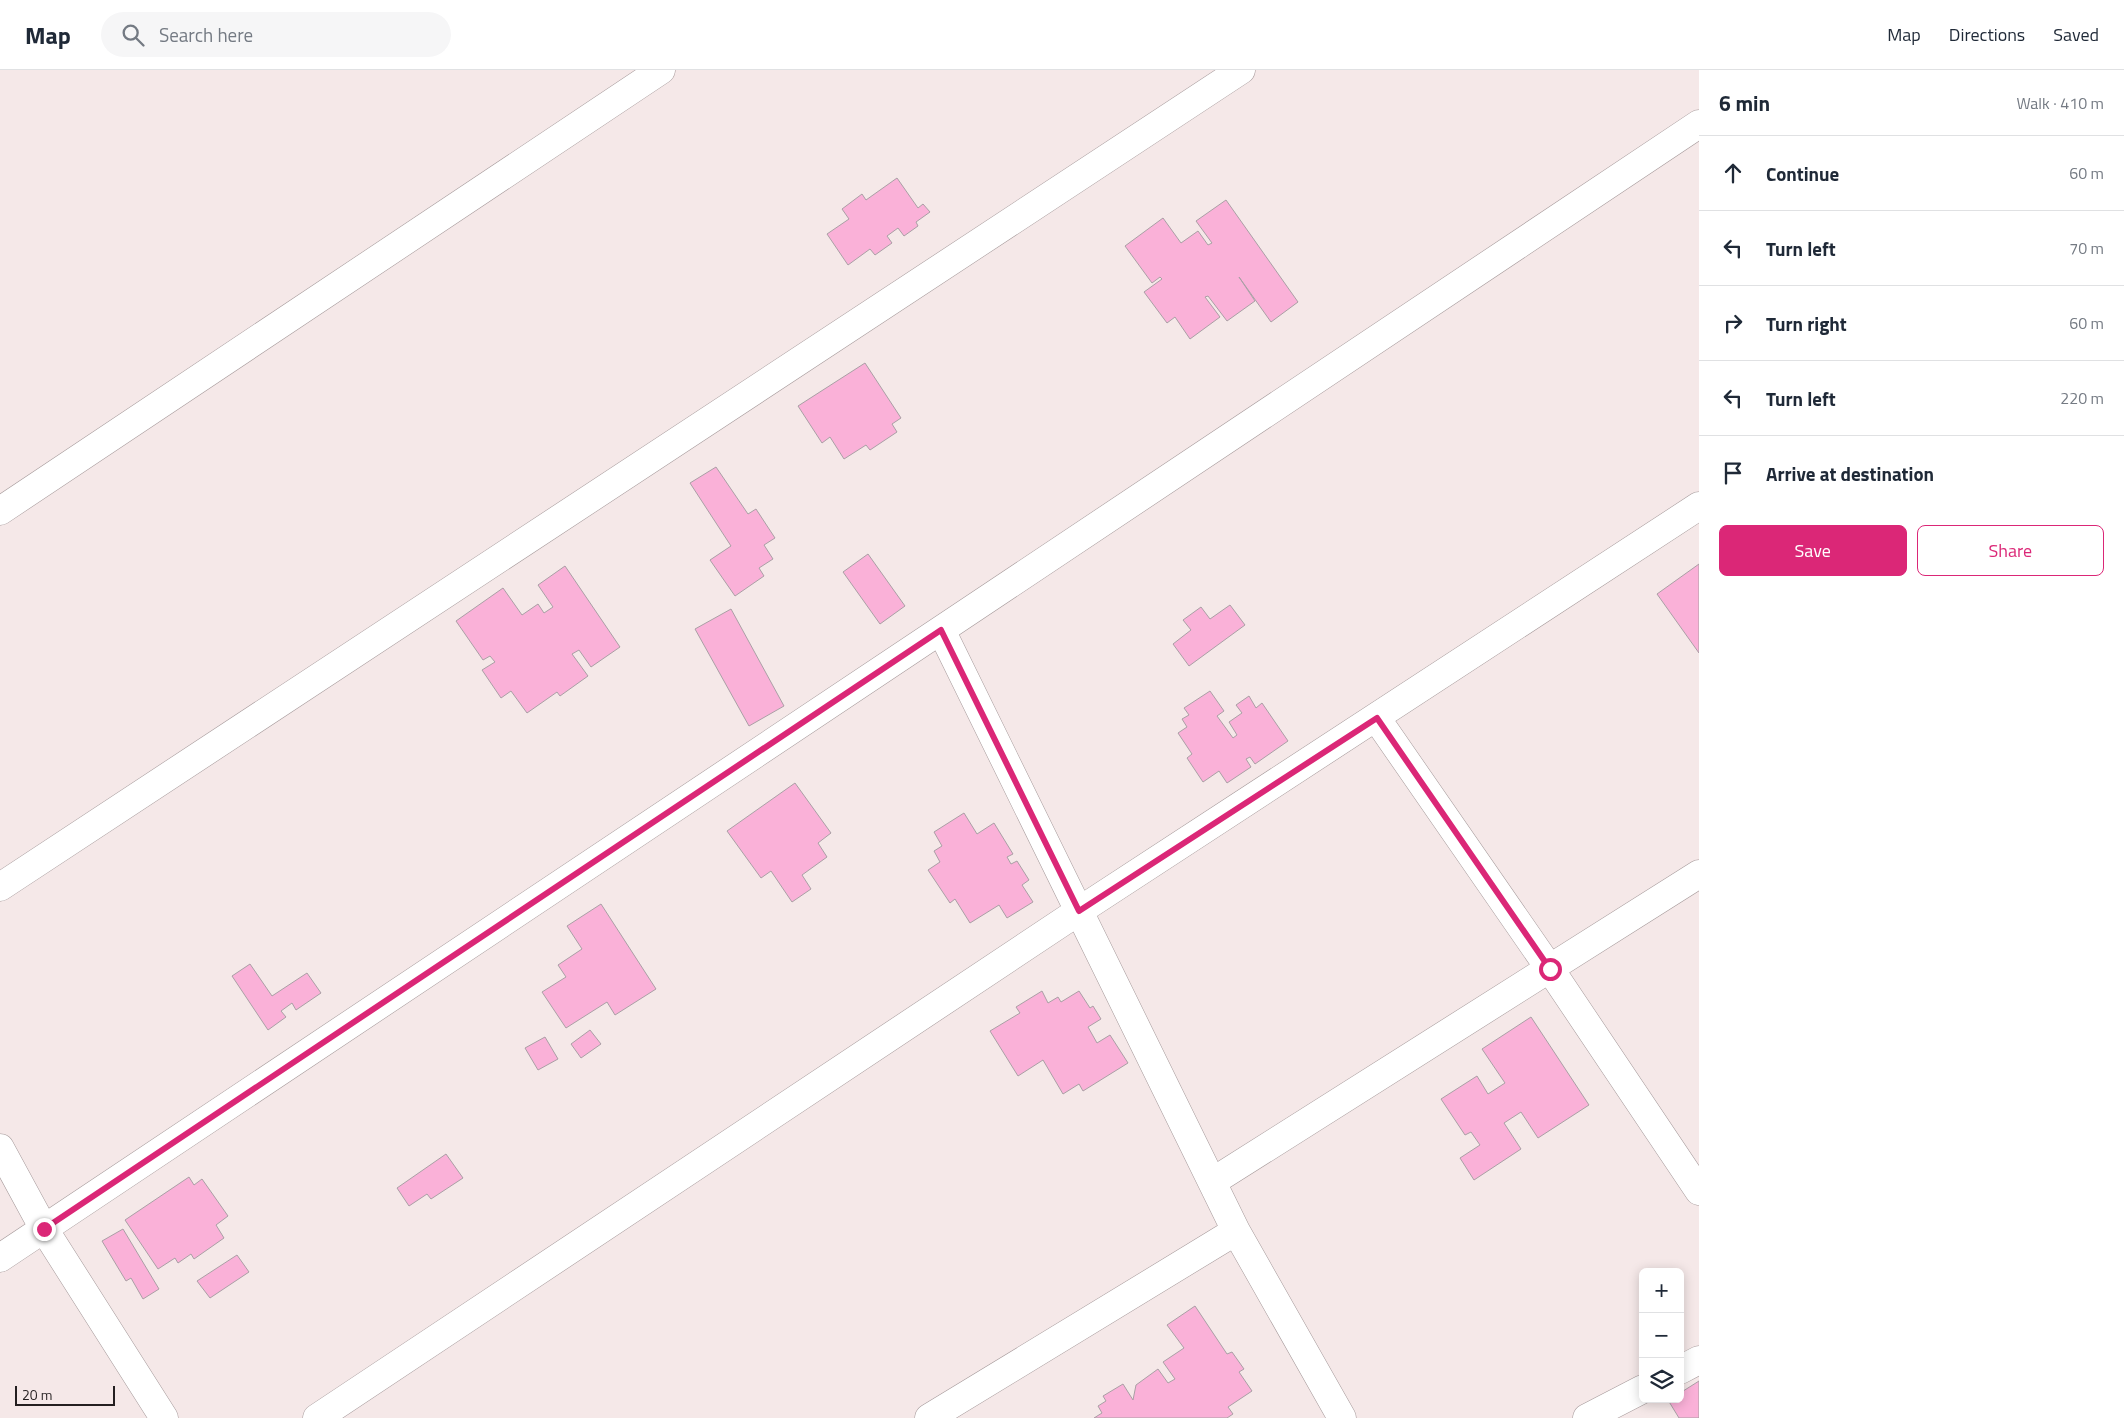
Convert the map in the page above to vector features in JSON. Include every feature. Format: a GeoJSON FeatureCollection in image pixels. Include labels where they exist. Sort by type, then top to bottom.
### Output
{"type":"FeatureCollection","features":[{"type":"Feature","properties":{"kind":"street"},"geometry":{"type":"LineString","coordinates":[[0,511],[661,70]]}},
{"type":"Feature","properties":{"kind":"street"},"geometry":{"type":"LineString","coordinates":[[0,887],[1241,70]]}},
{"type":"Feature","properties":{"kind":"street"},"geometry":{"type":"LineString","coordinates":[[0,1258],[1699,124]]}},
{"type":"Feature","properties":{"kind":"street"},"geometry":{"type":"LineString","coordinates":[[317,1418],[1079,911],[1699,506]]}},
{"type":"Feature","properties":{"kind":"street"},"geometry":{"type":"LineString","coordinates":[[941,630],[1236,1231],[1342,1418]]}},
{"type":"Feature","properties":{"kind":"street"},"geometry":{"type":"LineString","coordinates":[[1377,718],[1550,969],[1699,1191]]}},
{"type":"Feature","properties":{"kind":"street"},"geometry":{"type":"LineString","coordinates":[[1212,1182],[1699,874]]}},
{"type":"Feature","properties":{"kind":"street"},"geometry":{"type":"LineString","coordinates":[[0,1148],[44,1229],[164,1418]]}},
{"type":"Feature","properties":{"kind":"street"},"geometry":{"type":"LineString","coordinates":[[929,1418],[1236,1231]]}},
{"type":"Feature","properties":{"kind":"street"},"geometry":{"type":"LineString","coordinates":[[1684,1368],[1699,1360]]}},
{"type":"Feature","properties":{"kind":"street"},"geometry":{"type":"LineString","coordinates":[[1587,1418],[1639,1391]]}},
{"type":"Feature","properties":{"kind":"building"},"geometry":{"type":"Polygon","coordinates":[[[897,178],[918,208],[923,204],[930,212],[916,222],[918,226],[904,236],[898,228],[887,236],[892,243],[875,255],[870,249],[848,265],[827,234],[849,219],[842,209],[862,194],[866,200],[897,178]]]}},
{"type":"Feature","properties":{"kind":"building"},"geometry":{"type":"Polygon","coordinates":[[[1226,200],[1298,302],[1271,322],[1239,277],[1255,301],[1227,321],[1208,296],[1205,297],[1220,317],[1190,339],[1175,317],[1167,323],[1144,292],[1162,279],[1160,277],[1152,283],[1125,246],[1163,218],[1181,243],[1198,231],[1208,245],[1212,243],[1196,221],[1226,200]]]}},
{"type":"Feature","properties":{"kind":"building"},"geometry":{"type":"Polygon","coordinates":[[[865,363],[901,418],[892,424],[897,432],[870,450],[866,445],[844,459],[830,437],[822,443],[798,406],[865,363]]]}},
{"type":"Feature","properties":{"kind":"building"},"geometry":{"type":"Polygon","coordinates":[[[716,467],[748,514],[756,509],[775,538],[764,545],[773,559],[759,568],[764,576],[735,596],[710,560],[731,546],[690,483],[716,467]]]}},
{"type":"Feature","properties":{"kind":"building"},"geometry":{"type":"Polygon","coordinates":[[[868,554],[905,606],[880,624],[843,572],[868,554]]]}},
{"type":"Feature","properties":{"kind":"building"},"geometry":{"type":"Polygon","coordinates":[[[1699,564],[1699,653],[1657,594],[1699,564]]]}},
{"type":"Feature","properties":{"kind":"building"},"geometry":{"type":"Polygon","coordinates":[[[565,566],[620,647],[591,667],[579,650],[572,654],[588,676],[560,696],[557,692],[527,713],[511,691],[501,698],[482,670],[495,662],[490,656],[483,660],[456,621],[503,588],[522,615],[538,604],[544,613],[553,607],[538,585],[565,566]]]}},
{"type":"Feature","properties":{"kind":"building"},"geometry":{"type":"Polygon","coordinates":[[[1230,605],[1245,625],[1189,666],[1173,644],[1191,630],[1183,620],[1201,607],[1210,619],[1230,605]]]}},
{"type":"Feature","properties":{"kind":"building"},"geometry":{"type":"Polygon","coordinates":[[[731,609],[784,706],[749,726],[695,629],[731,609]]]}},
{"type":"Feature","properties":{"kind":"building"},"geometry":{"type":"Polygon","coordinates":[[[1210,691],[1224,711],[1217,716],[1233,738],[1237,735],[1229,722],[1242,713],[1236,705],[1249,696],[1256,708],[1262,703],[1288,741],[1255,764],[1250,757],[1246,759],[1251,767],[1227,783],[1219,771],[1203,782],[1187,758],[1192,754],[1178,733],[1187,727],[1182,719],[1189,715],[1184,708],[1210,691]]]}},
{"type":"Feature","properties":{"kind":"building"},"geometry":{"type":"Polygon","coordinates":[[[795,783],[831,833],[818,843],[827,857],[802,875],[811,889],[792,902],[771,871],[761,878],[727,831],[795,783]]]}},
{"type":"Feature","properties":{"kind":"building"},"geometry":{"type":"Polygon","coordinates":[[[964,813],[977,834],[994,823],[1013,854],[1007,857],[1011,864],[1017,861],[1029,880],[1022,885],[1033,902],[1007,918],[999,905],[970,923],[955,899],[950,903],[928,870],[940,862],[934,851],[942,846],[934,832],[964,813]]]}},
{"type":"Feature","properties":{"kind":"building"},"geometry":{"type":"Polygon","coordinates":[[[601,904],[656,989],[615,1015],[607,1002],[566,1028],[542,992],[566,977],[558,965],[582,949],[567,926],[601,904]]]}},
{"type":"Feature","properties":{"kind":"building"},"geometry":{"type":"Polygon","coordinates":[[[250,964],[272,996],[307,973],[321,993],[296,1010],[292,1003],[281,1011],[286,1017],[268,1030],[232,976],[250,964]]]}},
{"type":"Feature","properties":{"kind":"building"},"geometry":{"type":"Polygon","coordinates":[[[1042,991],[1048,1003],[1058,997],[1061,1002],[1079,991],[1090,1008],[1093,1006],[1101,1019],[1088,1027],[1097,1043],[1110,1035],[1128,1063],[1083,1091],[1079,1084],[1063,1094],[1043,1060],[1018,1076],[990,1031],[1020,1013],[1016,1007],[1042,991]]]}},
{"type":"Feature","properties":{"kind":"building"},"geometry":{"type":"Polygon","coordinates":[[[1531,1017],[1589,1105],[1538,1138],[1521,1112],[1504,1123],[1521,1149],[1474,1180],[1460,1158],[1480,1145],[1471,1132],[1465,1135],[1441,1099],[1477,1076],[1488,1094],[1505,1083],[1482,1049],[1531,1017]]]}},
{"type":"Feature","properties":{"kind":"building"},"geometry":{"type":"Polygon","coordinates":[[[590,1030],[601,1044],[581,1058],[571,1044],[590,1030]]]}},
{"type":"Feature","properties":{"kind":"building"},"geometry":{"type":"Polygon","coordinates":[[[545,1037],[558,1059],[538,1070],[525,1048],[545,1037]]]}},
{"type":"Feature","properties":{"kind":"building"},"geometry":{"type":"Polygon","coordinates":[[[446,1154],[463,1178],[431,1199],[427,1194],[409,1206],[397,1188],[446,1154]]]}},
{"type":"Feature","properties":{"kind":"building"},"geometry":{"type":"Polygon","coordinates":[[[189,1177],[194,1185],[202,1179],[228,1216],[216,1225],[224,1238],[194,1259],[191,1254],[178,1263],[175,1258],[158,1269],[125,1220],[189,1177]]]}},
{"type":"Feature","properties":{"kind":"building"},"geometry":{"type":"Polygon","coordinates":[[[123,1229],[159,1289],[143,1299],[131,1278],[126,1281],[102,1241],[123,1229]]]}},
{"type":"Feature","properties":{"kind":"building"},"geometry":{"type":"Polygon","coordinates":[[[237,1255],[249,1272],[210,1298],[197,1281],[237,1255]]]}},
{"type":"Feature","properties":{"kind":"building"},"geometry":{"type":"Polygon","coordinates":[[[1195,1306],[1227,1354],[1232,1352],[1244,1369],[1239,1372],[1252,1391],[1228,1407],[1233,1414],[1227,1418],[1094,1418],[1102,1413],[1098,1406],[1106,1401],[1103,1396],[1123,1384],[1133,1400],[1136,1385],[1158,1369],[1168,1383],[1175,1379],[1163,1362],[1184,1348],[1167,1325],[1195,1306]]]}},
{"type":"Feature","properties":{"kind":"building"},"geometry":{"type":"Polygon","coordinates":[[[1699,1381],[1699,1418],[1679,1418],[1670,1403],[1684,1403],[1684,1390],[1699,1381]]]}},
{"type":"Feature","properties":{"kind":"route"},"geometry":{"type":"LineString","coordinates":[[44,1229],[941,630],[1079,911],[1377,718],[1550,969]]}}]}
